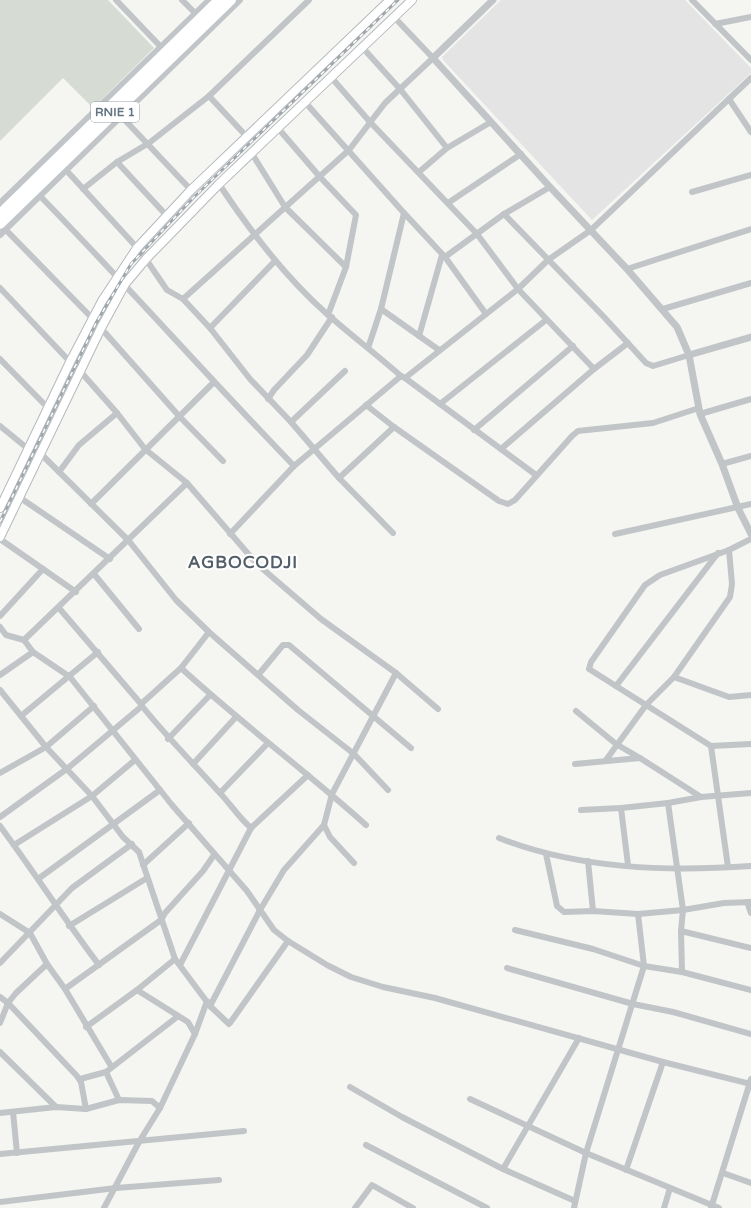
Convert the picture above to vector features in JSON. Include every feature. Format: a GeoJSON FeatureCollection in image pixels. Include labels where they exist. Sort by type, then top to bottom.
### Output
{"type":"FeatureCollection","features":[{"type":"Feature","properties":{"kind":"highway","name":"RNIE 1"},"geometry":{"type":"LineString","coordinates":[[0,214],[219,0]]}},
{"type":"Feature","properties":{"kind":"highway","name":"RNIE 1"},"geometry":{"type":"LineString","coordinates":[[3,227],[231,0]]}},
{"type":"Feature","properties":{"kind":"main road"},"geometry":{"type":"LineString","coordinates":[[0,508],[2,495],[28,448],[92,318],[137,248],[192,190],[248,138],[390,0]]}},
{"type":"Feature","properties":{"kind":"main road"},"geometry":{"type":"LineString","coordinates":[[0,538],[101,328],[125,284],[146,258],[251,152],[412,0]]}},
{"type":"Feature","properties":{"kind":"street"},"geometry":{"type":"LineString","coordinates":[[116,0],[161,47]]}},
{"type":"Feature","properties":{"kind":"street"},"geometry":{"type":"LineString","coordinates":[[182,0],[195,13]]}},
{"type":"Feature","properties":{"kind":"street"},"geometry":{"type":"LineString","coordinates":[[0,203],[209,0]]}},
{"type":"Feature","properties":{"kind":"street"},"geometry":{"type":"LineString","coordinates":[[0,235],[3,227],[40,196],[240,0]]}},
{"type":"Feature","properties":{"kind":"street"},"geometry":{"type":"LineString","coordinates":[[83,190],[117,162],[149,143],[209,96],[309,0]]}},
{"type":"Feature","properties":{"kind":"street"},"geometry":{"type":"LineString","coordinates":[[183,299],[349,150],[385,103],[493,0]]}},
{"type":"Feature","properties":{"kind":"street"},"geometry":{"type":"LineString","coordinates":[[692,0],[715,24],[748,53],[751,60]]}},
{"type":"Feature","properties":{"kind":"street"},"geometry":{"type":"LineString","coordinates":[[715,24],[750,16]]}},
{"type":"Feature","properties":{"kind":"street"},"geometry":{"type":"LineString","coordinates":[[394,18],[433,58],[627,269],[677,327],[689,355],[700,411],[738,508],[751,534]]}},
{"type":"Feature","properties":{"kind":"street"},"geometry":{"type":"LineString","coordinates":[[362,47],[400,89],[447,148]]}},
{"type":"Feature","properties":{"kind":"street"},"geometry":{"type":"LineString","coordinates":[[330,76],[370,122],[477,234],[518,289],[594,369]]}},
{"type":"Feature","properties":{"kind":"street"},"geometry":{"type":"LineString","coordinates":[[230,534],[294,466],[366,406],[518,289],[548,260],[591,230],[751,78]]}},
{"type":"Feature","properties":{"kind":"street"},"geometry":{"type":"LineString","coordinates":[[209,96],[248,138]]}},
{"type":"Feature","properties":{"kind":"street"},"geometry":{"type":"LineString","coordinates":[[729,99],[751,132]]}},
{"type":"Feature","properties":{"kind":"street"},"geometry":{"type":"LineString","coordinates":[[304,101],[444,256],[486,314]]}},
{"type":"Feature","properties":{"kind":"street"},"geometry":{"type":"LineString","coordinates":[[122,117],[149,143],[192,190]]}},
{"type":"Feature","properties":{"kind":"street"},"geometry":{"type":"LineString","coordinates":[[419,172],[447,148],[491,122]]}},
{"type":"Feature","properties":{"kind":"street"},"geometry":{"type":"LineString","coordinates":[[268,399],[274,390],[307,355],[330,316],[346,267],[356,215],[320,177],[277,127]]}},
{"type":"Feature","properties":{"kind":"street"},"geometry":{"type":"LineString","coordinates":[[251,152],[285,208],[346,267]]}},
{"type":"Feature","properties":{"kind":"street"},"geometry":{"type":"LineString","coordinates":[[448,204],[521,154]]}},
{"type":"Feature","properties":{"kind":"street"},"geometry":{"type":"LineString","coordinates":[[117,162],[167,216]]}},
{"type":"Feature","properties":{"kind":"street"},"geometry":{"type":"LineString","coordinates":[[66,170],[146,258],[167,290],[183,299],[210,328],[250,379],[291,422],[339,478],[393,533]]}},
{"type":"Feature","properties":{"kind":"street"},"geometry":{"type":"LineString","coordinates":[[692,192],[751,174]]}},
{"type":"Feature","properties":{"kind":"street"},"geometry":{"type":"LineString","coordinates":[[219,184],[254,236],[275,261],[330,316],[403,377],[536,475]]}},
{"type":"Feature","properties":{"kind":"street"},"geometry":{"type":"LineString","coordinates":[[419,336],[444,256],[504,214],[550,187]]}},
{"type":"Feature","properties":{"kind":"street"},"geometry":{"type":"LineString","coordinates":[[40,196],[118,276],[213,383],[294,466]]}},
{"type":"Feature","properties":{"kind":"street"},"geometry":{"type":"LineString","coordinates":[[368,348],[381,309],[404,213]]}},
{"type":"Feature","properties":{"kind":"street"},"geometry":{"type":"LineString","coordinates":[[504,214],[649,365],[751,338]]}},
{"type":"Feature","properties":{"kind":"street"},"geometry":{"type":"LineString","coordinates":[[3,227],[92,318],[179,416],[223,461]]}},
{"type":"Feature","properties":{"kind":"street"},"geometry":{"type":"LineString","coordinates":[[627,269],[751,229]]}},
{"type":"Feature","properties":{"kind":"street"},"geometry":{"type":"LineString","coordinates":[[210,328],[275,261]]}},
{"type":"Feature","properties":{"kind":"street"},"geometry":{"type":"LineString","coordinates":[[663,309],[751,283]]}},
{"type":"Feature","properties":{"kind":"street"},"geometry":{"type":"LineString","coordinates":[[0,288],[80,371],[117,413],[145,449],[187,483],[257,564],[321,619],[396,673],[438,710]]}},
{"type":"Feature","properties":{"kind":"street"},"geometry":{"type":"LineString","coordinates":[[381,309],[438,350]]}},
{"type":"Feature","properties":{"kind":"street"},"geometry":{"type":"LineString","coordinates":[[440,404],[546,320]]}},
{"type":"Feature","properties":{"kind":"street"},"geometry":{"type":"LineString","coordinates":[[502,449],[594,369],[628,343]]}},
{"type":"Feature","properties":{"kind":"street"},"geometry":{"type":"LineString","coordinates":[[474,430],[573,346]]}},
{"type":"Feature","properties":{"kind":"street"},"geometry":{"type":"LineString","coordinates":[[0,359],[48,408]]}},
{"type":"Feature","properties":{"kind":"street"},"geometry":{"type":"LineString","coordinates":[[291,422],[345,371]]}},
{"type":"Feature","properties":{"kind":"street"},"geometry":{"type":"LineString","coordinates":[[91,504],[213,383]]}},
{"type":"Feature","properties":{"kind":"street"},"geometry":{"type":"LineString","coordinates":[[366,406],[505,503],[512,503],[536,475],[578,431],[653,423],[751,399]]}},
{"type":"Feature","properties":{"kind":"street"},"geometry":{"type":"LineString","coordinates":[[59,472],[80,445],[117,413]]}},
{"type":"Feature","properties":{"kind":"street"},"geometry":{"type":"LineString","coordinates":[[0,426],[28,448],[40,453],[128,541],[176,600],[209,632],[259,674],[298,710],[354,754],[388,790]]}},
{"type":"Feature","properties":{"kind":"street"},"geometry":{"type":"LineString","coordinates":[[339,478],[394,427]]}},
{"type":"Feature","properties":{"kind":"street"},"geometry":{"type":"LineString","coordinates":[[722,464],[751,456]]}},
{"type":"Feature","properties":{"kind":"street"},"geometry":{"type":"LineString","coordinates":[[24,640],[76,592],[187,483]]}},
{"type":"Feature","properties":{"kind":"street"},"geometry":{"type":"LineString","coordinates":[[19,497],[110,559]]}},
{"type":"Feature","properties":{"kind":"street"},"geometry":{"type":"LineString","coordinates":[[615,534],[751,504]]}},
{"type":"Feature","properties":{"kind":"street"},"geometry":{"type":"LineString","coordinates":[[0,538],[76,592]]}},
{"type":"Feature","properties":{"kind":"street"},"geometry":{"type":"LineString","coordinates":[[751,539],[729,550],[719,552],[660,575],[645,585],[591,662],[589,669],[711,746],[751,744]]}},
{"type":"Feature","properties":{"kind":"street"},"geometry":{"type":"LineString","coordinates":[[606,760],[616,744],[646,705],[674,677],[730,597],[732,584],[729,550]]}},
{"type":"Feature","properties":{"kind":"street"},"geometry":{"type":"LineString","coordinates":[[616,686],[719,552]]}},
{"type":"Feature","properties":{"kind":"street"},"geometry":{"type":"LineString","coordinates":[[0,616],[43,569]]}},
{"type":"Feature","properties":{"kind":"street"},"geometry":{"type":"LineString","coordinates":[[94,574],[138,629]]}},
{"type":"Feature","properties":{"kind":"street"},"geometry":{"type":"LineString","coordinates":[[59,608],[98,652],[168,739],[220,793],[241,820],[250,828]]}},
{"type":"Feature","properties":{"kind":"street"},"geometry":{"type":"LineString","coordinates":[[0,627],[6,635],[24,640],[33,652],[70,677],[114,730],[160,790],[189,823],[214,856],[247,891],[274,930],[288,941],[327,965],[350,977],[383,987],[435,998],[663,1062],[751,1082],[712,1206]]}},
{"type":"Feature","properties":{"kind":"street"},"geometry":{"type":"LineString","coordinates":[[0,817],[68,768],[114,730],[180,668],[209,632]]}},
{"type":"Feature","properties":{"kind":"street"},"geometry":{"type":"LineString","coordinates":[[259,674],[283,645],[289,646],[411,748]]}},
{"type":"Feature","properties":{"kind":"street"},"geometry":{"type":"LineString","coordinates":[[0,675],[33,652]]}},
{"type":"Feature","properties":{"kind":"street"},"geometry":{"type":"LineString","coordinates":[[21,716],[70,677],[98,652]]}},
{"type":"Feature","properties":{"kind":"street"},"geometry":{"type":"LineString","coordinates":[[180,668],[236,717],[332,794],[366,826]]}},
{"type":"Feature","properties":{"kind":"street"},"geometry":{"type":"LineString","coordinates":[[104,1208],[116,1188],[139,1142],[160,1108],[208,1003],[260,910],[284,870],[324,825],[332,794],[396,673]]}},
{"type":"Feature","properties":{"kind":"street"},"geometry":{"type":"LineString","coordinates":[[674,677],[729,696],[751,695]]}},
{"type":"Feature","properties":{"kind":"street"},"geometry":{"type":"LineString","coordinates":[[0,690],[46,747],[68,768],[92,796],[123,837],[139,852],[175,959],[208,1003],[229,1024],[288,941]]}},
{"type":"Feature","properties":{"kind":"street"},"geometry":{"type":"LineString","coordinates":[[168,739],[210,695]]}},
{"type":"Feature","properties":{"kind":"street"},"geometry":{"type":"LineString","coordinates":[[1,771],[46,747],[94,706]]}},
{"type":"Feature","properties":{"kind":"street"},"geometry":{"type":"LineString","coordinates":[[576,711],[616,744],[701,797]]}},
{"type":"Feature","properties":{"kind":"street"},"geometry":{"type":"LineString","coordinates":[[193,764],[236,717]]}},
{"type":"Feature","properties":{"kind":"street"},"geometry":{"type":"LineString","coordinates":[[220,793],[268,743]]}},
{"type":"Feature","properties":{"kind":"street"},"geometry":{"type":"LineString","coordinates":[[711,746],[728,867]]}},
{"type":"Feature","properties":{"kind":"street"},"geometry":{"type":"LineString","coordinates":[[575,764],[640,758]]}},
{"type":"Feature","properties":{"kind":"street"},"geometry":{"type":"LineString","coordinates":[[14,846],[92,796],[136,760]]}},
{"type":"Feature","properties":{"kind":"street"},"geometry":{"type":"LineString","coordinates":[[180,965],[250,828],[308,775]]}},
{"type":"Feature","properties":{"kind":"street"},"geometry":{"type":"LineString","coordinates":[[38,879],[115,825],[160,790]]}},
{"type":"Feature","properties":{"kind":"street"},"geometry":{"type":"LineString","coordinates":[[582,810],[668,804],[701,797],[751,794]]}},
{"type":"Feature","properties":{"kind":"street"},"geometry":{"type":"LineString","coordinates":[[668,804],[683,910],[681,931],[682,972]]}},
{"type":"Feature","properties":{"kind":"street"},"geometry":{"type":"LineString","coordinates":[[621,808],[628,865]]}},
{"type":"Feature","properties":{"kind":"street"},"geometry":{"type":"LineString","coordinates":[[143,866],[189,823]]}},
{"type":"Feature","properties":{"kind":"street"},"geometry":{"type":"LineString","coordinates":[[324,825],[330,837],[354,863]]}},
{"type":"Feature","properties":{"kind":"street"},"geometry":{"type":"LineString","coordinates":[[0,826],[38,879],[54,905],[99,965]]}},
{"type":"Feature","properties":{"kind":"street"},"geometry":{"type":"LineString","coordinates":[[499,838],[546,854],[588,861],[677,869],[751,866]]}},
{"type":"Feature","properties":{"kind":"street"},"geometry":{"type":"LineString","coordinates":[[0,962],[30,933],[54,905],[72,888],[132,844]]}},
{"type":"Feature","properties":{"kind":"street"},"geometry":{"type":"LineString","coordinates":[[546,854],[557,906],[560,910],[569,913],[593,911],[638,914],[683,910],[724,903],[749,902],[751,913]]}},
{"type":"Feature","properties":{"kind":"street"},"geometry":{"type":"LineString","coordinates":[[65,989],[161,920],[165,913],[203,871],[214,856]]}},
{"type":"Feature","properties":{"kind":"street"},"geometry":{"type":"LineString","coordinates":[[588,861],[593,911]]}},
{"type":"Feature","properties":{"kind":"street"},"geometry":{"type":"LineString","coordinates":[[70,926],[147,878]]}},
{"type":"Feature","properties":{"kind":"street"},"geometry":{"type":"LineString","coordinates":[[0,914],[30,933],[47,964],[65,989],[111,1066]]}},
{"type":"Feature","properties":{"kind":"street"},"geometry":{"type":"LineString","coordinates":[[350,1087],[402,1117],[574,1205],[586,1153],[644,966],[638,914]]}},
{"type":"Feature","properties":{"kind":"street"},"geometry":{"type":"LineString","coordinates":[[515,930],[593,950],[644,966],[682,972],[751,990]]}},
{"type":"Feature","properties":{"kind":"street"},"geometry":{"type":"LineString","coordinates":[[681,931],[751,948]]}},
{"type":"Feature","properties":{"kind":"street"},"geometry":{"type":"LineString","coordinates":[[86,1026],[137,990],[175,959]]}},
{"type":"Feature","properties":{"kind":"street"},"geometry":{"type":"LineString","coordinates":[[0,1023],[8,1003],[16,993],[47,964]]}},
{"type":"Feature","properties":{"kind":"street"},"geometry":{"type":"LineString","coordinates":[[507,968],[633,1004],[673,1012],[751,1034]]}},
{"type":"Feature","properties":{"kind":"street"},"geometry":{"type":"LineString","coordinates":[[137,990],[177,1017],[188,1022],[195,1034]]}},
{"type":"Feature","properties":{"kind":"street"},"geometry":{"type":"LineString","coordinates":[[0,997],[8,1003],[80,1079],[86,1109]]}},
{"type":"Feature","properties":{"kind":"street"},"geometry":{"type":"LineString","coordinates":[[80,1079],[106,1072],[111,1066],[177,1017]]}},
{"type":"Feature","properties":{"kind":"street"},"geometry":{"type":"LineString","coordinates":[[503,1169],[579,1038]]}},
{"type":"Feature","properties":{"kind":"street"},"geometry":{"type":"LineString","coordinates":[[0,1052],[56,1107]]}},
{"type":"Feature","properties":{"kind":"street"},"geometry":{"type":"LineString","coordinates":[[626,1170],[663,1062]]}},
{"type":"Feature","properties":{"kind":"street"},"geometry":{"type":"LineString","coordinates":[[106,1072],[119,1100]]}},
{"type":"Feature","properties":{"kind":"street"},"geometry":{"type":"LineString","coordinates":[[470,1099],[586,1153],[719,1208]]}},
{"type":"Feature","properties":{"kind":"street"},"geometry":{"type":"LineString","coordinates":[[0,1113],[56,1107],[86,1109],[119,1100],[152,1101],[160,1108]]}},
{"type":"Feature","properties":{"kind":"street"},"geometry":{"type":"LineString","coordinates":[[12,1112],[17,1153]]}},
{"type":"Feature","properties":{"kind":"street"},"geometry":{"type":"LineString","coordinates":[[0,1154],[244,1131]]}},
{"type":"Feature","properties":{"kind":"street"},"geometry":{"type":"LineString","coordinates":[[366,1145],[487,1208]]}},
{"type":"Feature","properties":{"kind":"street"},"geometry":{"type":"LineString","coordinates":[[722,1173],[751,1183]]}},
{"type":"Feature","properties":{"kind":"street"},"geometry":{"type":"LineString","coordinates":[[0,1202],[116,1188],[219,1180]]}},
{"type":"Feature","properties":{"kind":"street"},"geometry":{"type":"LineString","coordinates":[[356,1208],[372,1185],[411,1208]]}},
{"type":"Feature","properties":{"kind":"street"},"geometry":{"type":"LineString","coordinates":[[664,1208],[670,1188]]}},
{"type":"Feature","properties":{"kind":"shaded area"},"geometry":{"type":"Polygon","coordinates":[[[0,0],[108,0],[154,48],[93,108],[63,78],[0,141],[0,0]]]}},
{"type":"Feature","properties":{"kind":"shaded area"},"geometry":{"type":"Polygon","coordinates":[[[501,0],[685,0],[751,68],[751,73],[592,220],[443,60],[442,57],[501,0]]]}},
{"type":"Feature","properties":{"kind":"railway"},"geometry":{"type":"LineString","coordinates":[[0,522],[96,323],[131,264],[194,197],[398,0]]}},
{"type":"Feature","properties":{"kind":"district","name":"AGBOCODJI"},"geometry":{"type":"Point","coordinates":[243,562]}}]}
